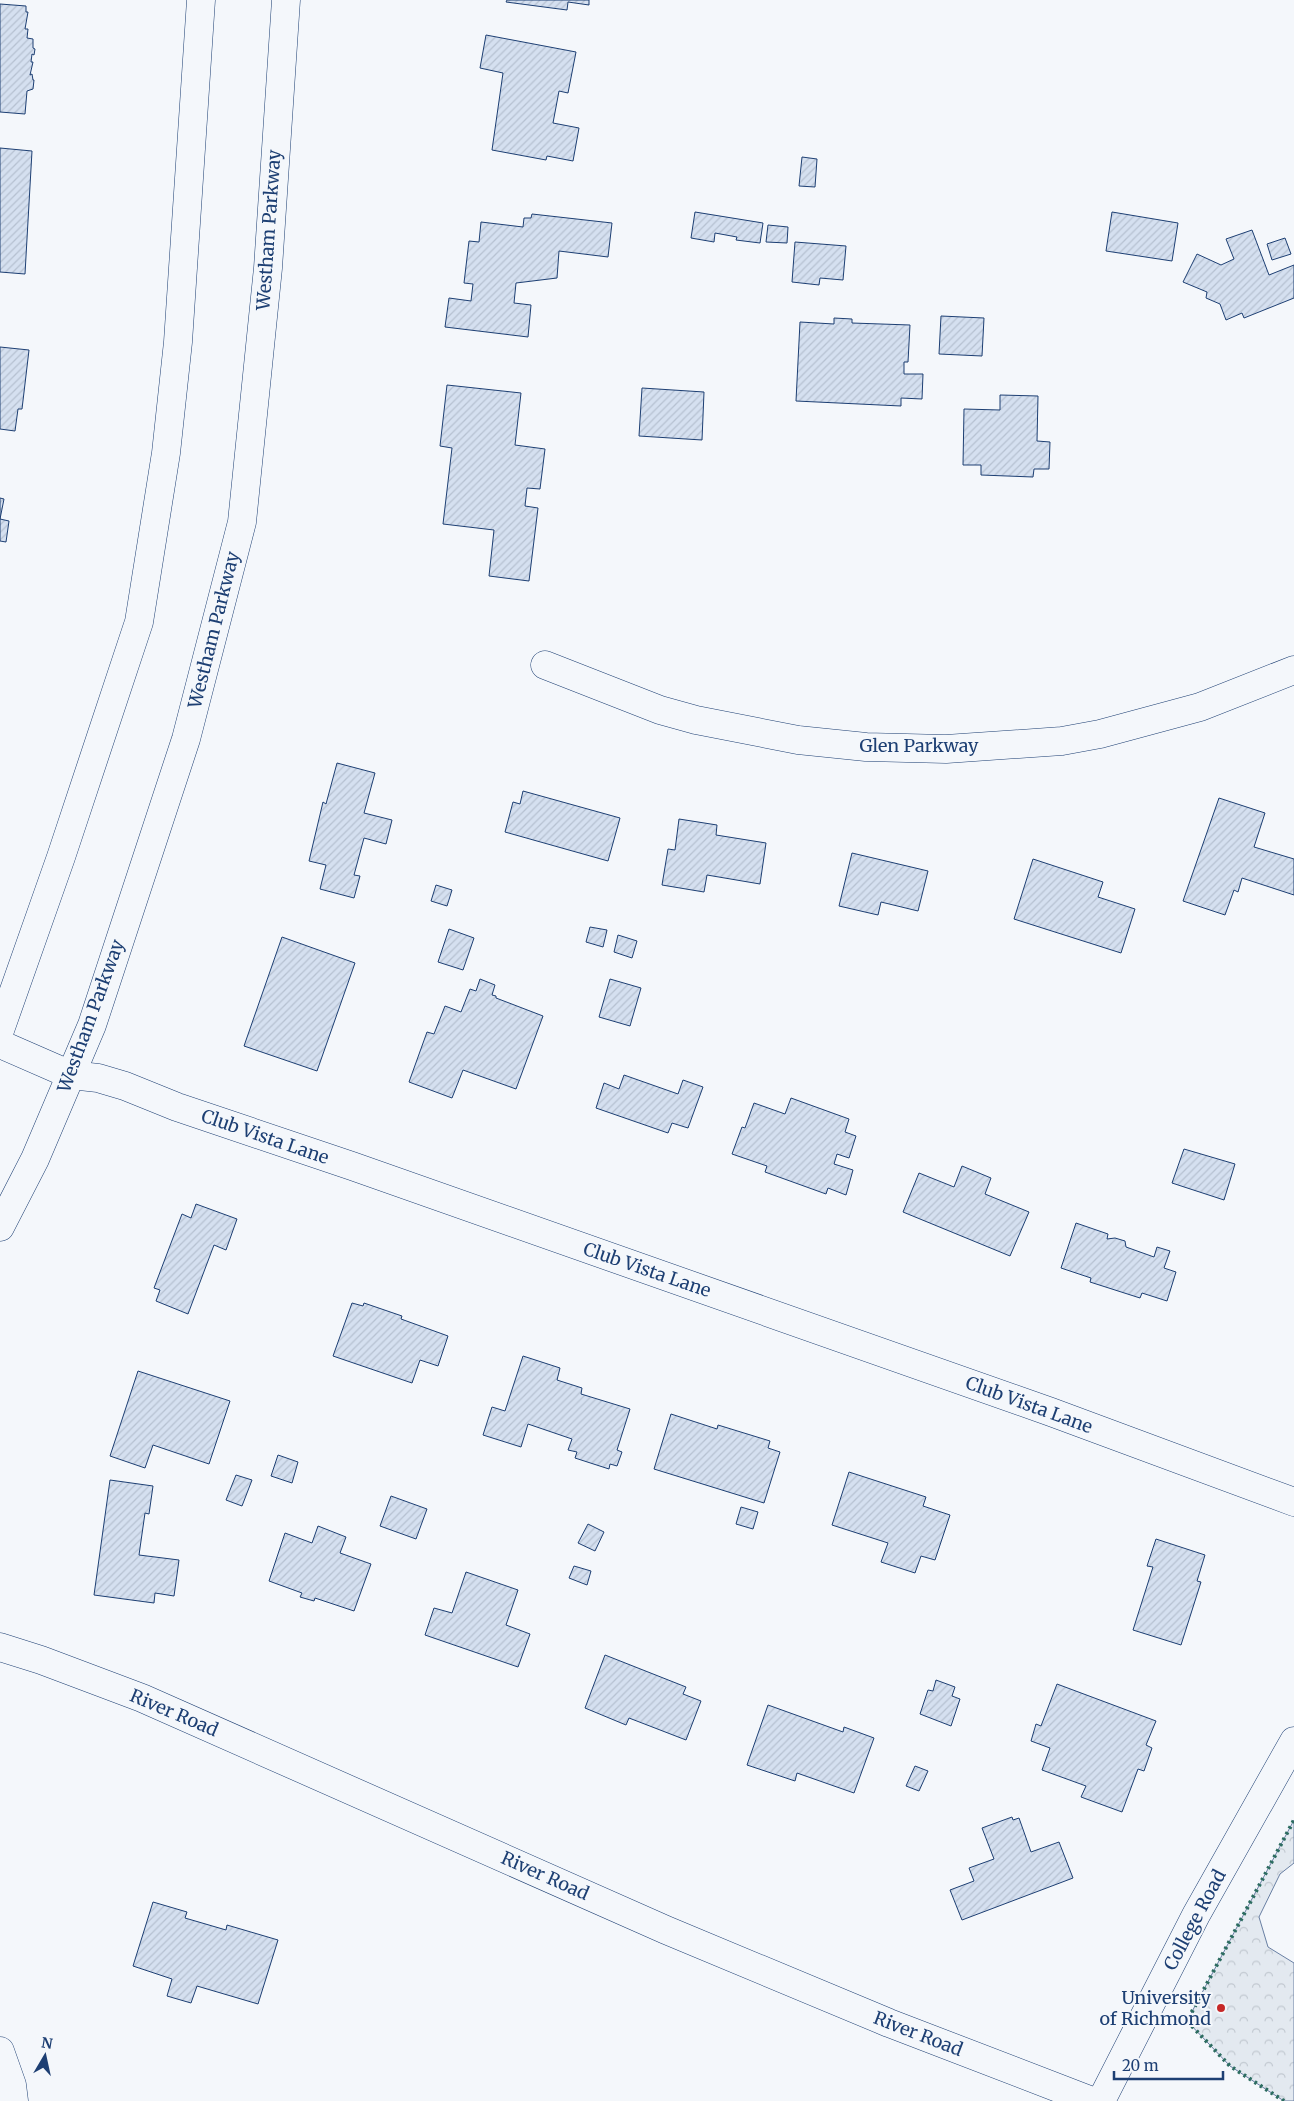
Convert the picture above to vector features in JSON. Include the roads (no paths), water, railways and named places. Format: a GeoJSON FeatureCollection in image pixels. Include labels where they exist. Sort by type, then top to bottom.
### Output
{"type":"FeatureCollection","features":[{"type":"Feature","properties":{"kind":"street"},"geometry":{"type":"LineString","coordinates":[[0,1030],[61,857],[139,622],[166,453],[178,342],[201,0]]}},
{"type":"Feature","properties":{"kind":"street","name":"Westham Parkway"},"geometry":{"type":"LineString","coordinates":[[0,1227],[35,1160],[92,1025],[186,739],[242,522],[268,268],[286,0]]}},
{"type":"Feature","properties":{"kind":"street","name":"Glen Parkway"},"geometry":{"type":"LineString","coordinates":[[545,665],[660,710],[696,720],[798,740],[866,747],[946,749],[1062,741],[1100,734],[1200,707],[1294,670]]}},
{"type":"Feature","properties":{"kind":"street","name":"Club Vista Lane"},"geometry":{"type":"LineString","coordinates":[[0,1044],[71,1075],[98,1078],[125,1086],[177,1107],[389,1179],[1051,1412],[1294,1502]]}},
{"type":"Feature","properties":{"kind":"street","name":"River Road"},"geometry":{"type":"LineString","coordinates":[[0,1648],[42,1660],[142,1698],[666,1930],[890,2023],[1092,2101]]}},
{"type":"Feature","properties":{"kind":"street","name":"College Road"},"geometry":{"type":"LineString","coordinates":[[1101,2101],[1196,1915],[1294,1741]]}},
{"type":"Feature","properties":{"kind":"street"},"geometry":{"type":"LineString","coordinates":[[0,2051],[12,2085],[14,2101]]}},
{"type":"Feature","properties":{"kind":"place","name":"University of Richmond"},"geometry":{"type":"Point","coordinates":[1221,2008]}}]}
